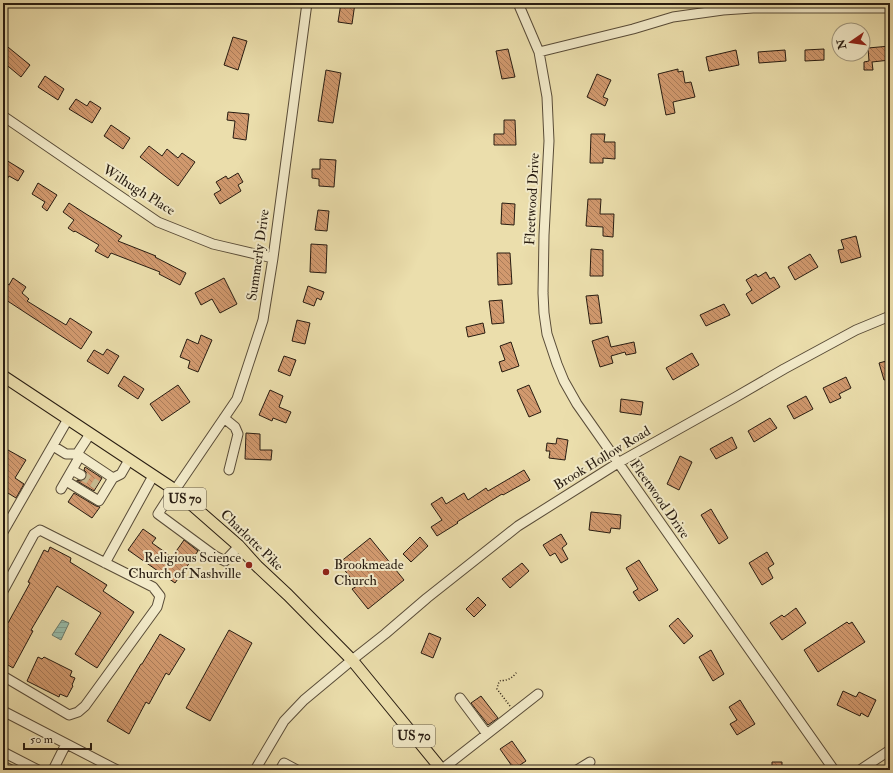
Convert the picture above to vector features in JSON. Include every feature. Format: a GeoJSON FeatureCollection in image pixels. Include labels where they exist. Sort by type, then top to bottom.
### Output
{"type":"FeatureCollection","features":[{"type":"Feature","properties":{"kind":"main road","name":"Charlotte Pike"},"geometry":{"type":"LineString","coordinates":[[3,376],[174,490],[239,546],[257,566],[352,660],[442,770]]}},
{"type":"Feature","properties":{"kind":"street","name":"Summerly Drive"},"geometry":{"type":"LineString","coordinates":[[239,546],[225,561],[215,556],[158,514],[237,399],[263,320],[273,258],[307,3]]}},
{"type":"Feature","properties":{"kind":"street","name":"Fleetwood Drive"},"geometry":{"type":"LineString","coordinates":[[518,3],[539,52],[547,97],[550,141],[544,236],[543,293],[547,334],[564,381],[577,404],[834,770]]}},
{"type":"Feature","properties":{"kind":"street"},"geometry":{"type":"LineString","coordinates":[[539,52],[673,17],[716,11],[753,8],[890,8]]}},
{"type":"Feature","properties":{"kind":"street","name":"Wilhugh Place"},"geometry":{"type":"LineString","coordinates":[[3,116],[158,222],[213,244],[273,258]]}},
{"type":"Feature","properties":{"kind":"street","name":"Brook Hollow Road"},"geometry":{"type":"LineString","coordinates":[[254,770],[284,721],[304,700],[427,598],[518,526],[618,463],[784,369],[856,330],[890,316]]}},
{"type":"Feature","properties":{"kind":"street"},"geometry":{"type":"LineString","coordinates":[[224,418],[235,427],[238,434],[229,470]]}},
{"type":"Feature","properties":{"kind":"street"},"geometry":{"type":"LineString","coordinates":[[3,532],[68,419]]}},
{"type":"Feature","properties":{"kind":"street"},"geometry":{"type":"LineString","coordinates":[[61,489],[72,470],[78,454],[90,434]]}},
{"type":"Feature","properties":{"kind":"street"},"geometry":{"type":"LineString","coordinates":[[53,446],[66,454],[78,454],[113,478]]}},
{"type":"Feature","properties":{"kind":"street"},"geometry":{"type":"LineString","coordinates":[[66,481],[99,501],[113,478],[121,474],[129,460]]}},
{"type":"Feature","properties":{"kind":"street"},"geometry":{"type":"LineString","coordinates":[[72,470],[80,475]]}},
{"type":"Feature","properties":{"kind":"street"},"geometry":{"type":"LineString","coordinates":[[105,563],[153,476]]}},
{"type":"Feature","properties":{"kind":"street"},"geometry":{"type":"LineString","coordinates":[[97,486],[106,490]]}},
{"type":"Feature","properties":{"kind":"street"},"geometry":{"type":"LineString","coordinates":[[3,591],[34,534],[40,530],[153,587],[160,596],[158,607],[85,706],[78,712],[69,714],[3,676]]}},
{"type":"Feature","properties":{"kind":"street"},"geometry":{"type":"LineString","coordinates":[[442,770],[538,694]]}},
{"type":"Feature","properties":{"kind":"street"},"geometry":{"type":"LineString","coordinates":[[460,698],[487,734]]}},
{"type":"Feature","properties":{"kind":"street"},"geometry":{"type":"LineString","coordinates":[[3,711],[117,770]]}},
{"type":"Feature","properties":{"kind":"street"},"geometry":{"type":"LineString","coordinates":[[53,770],[66,744]]}},
{"type":"Feature","properties":{"kind":"street"},"geometry":{"type":"LineString","coordinates":[[860,770],[890,750]]}},
{"type":"Feature","properties":{"kind":"street"},"geometry":{"type":"LineString","coordinates":[[3,752],[38,770]]}},
{"type":"Feature","properties":{"kind":"street"},"geometry":{"type":"LineString","coordinates":[[577,770],[590,762]]}},
{"type":"Feature","properties":{"kind":"street"},"geometry":{"type":"LineString","coordinates":[[280,770],[284,763],[297,770]]}},
{"type":"Feature","properties":{"kind":"street"},"geometry":{"type":"LineString","coordinates":[[3,766],[11,770]]}},
{"type":"Feature","properties":{"kind":"path"},"geometry":{"type":"LineString","coordinates":[[511,707],[497,690],[499,682],[509,679],[518,672]]}},
{"type":"Feature","properties":{"kind":"shaded area"},"geometry":{"type":"Polygon","coordinates":[[[62,620],[69,623],[61,640],[52,635],[62,620]]]}},
{"type":"Feature","properties":{"kind":"building"},"geometry":{"type":"Polygon","coordinates":[[[341,3],[355,3],[352,24],[338,22],[341,3]]]}},
{"type":"Feature","properties":{"kind":"building"},"geometry":{"type":"Polygon","coordinates":[[[233,37],[247,41],[238,70],[224,65],[233,37]]]}},
{"type":"Feature","properties":{"kind":"building"},"geometry":{"type":"Polygon","coordinates":[[[3,43],[30,65],[21,77],[3,62],[3,43]]]}},
{"type":"Feature","properties":{"kind":"building"},"geometry":{"type":"Polygon","coordinates":[[[890,46],[890,60],[872,62],[873,70],[864,70],[864,62],[871,62],[871,48],[890,46]]]}},
{"type":"Feature","properties":{"kind":"building"},"geometry":{"type":"Polygon","coordinates":[[[508,49],[515,77],[502,79],[496,51],[508,49]]]}},
{"type":"Feature","properties":{"kind":"building"},"geometry":{"type":"Polygon","coordinates":[[[824,49],[824,60],[805,61],[805,50],[824,49]]]}},
{"type":"Feature","properties":{"kind":"building"},"geometry":{"type":"Polygon","coordinates":[[[736,50],[739,65],[709,71],[706,57],[736,50]]]}},
{"type":"Feature","properties":{"kind":"building"},"geometry":{"type":"Polygon","coordinates":[[[785,50],[786,61],[759,63],[758,52],[785,50]]]}},
{"type":"Feature","properties":{"kind":"building"},"geometry":{"type":"Polygon","coordinates":[[[678,69],[678,72],[683,71],[685,83],[691,82],[695,97],[673,102],[675,113],[666,115],[658,74],[678,69]]]}},
{"type":"Feature","properties":{"kind":"building"},"geometry":{"type":"Polygon","coordinates":[[[326,70],[341,73],[333,123],[318,121],[326,70]]]}},
{"type":"Feature","properties":{"kind":"building"},"geometry":{"type":"Polygon","coordinates":[[[597,74],[611,80],[603,97],[608,99],[605,106],[587,97],[597,74]]]}},
{"type":"Feature","properties":{"kind":"building"},"geometry":{"type":"Polygon","coordinates":[[[45,76],[64,89],[58,100],[38,87],[45,76]]]}},
{"type":"Feature","properties":{"kind":"building"},"geometry":{"type":"Polygon","coordinates":[[[76,99],[87,106],[90,101],[101,108],[92,123],[69,109],[76,99]]]}},
{"type":"Feature","properties":{"kind":"building"},"geometry":{"type":"Polygon","coordinates":[[[228,112],[249,114],[246,140],[233,138],[235,121],[227,120],[228,112]]]}},
{"type":"Feature","properties":{"kind":"building"},"geometry":{"type":"Polygon","coordinates":[[[504,120],[515,120],[516,145],[494,145],[494,134],[504,134],[504,120]]]}},
{"type":"Feature","properties":{"kind":"building"},"geometry":{"type":"Polygon","coordinates":[[[111,125],[130,138],[123,149],[104,136],[111,125]]]}},
{"type":"Feature","properties":{"kind":"building"},"geometry":{"type":"Polygon","coordinates":[[[591,134],[605,134],[604,142],[615,142],[615,159],[603,158],[603,163],[590,163],[591,134]]]}},
{"type":"Feature","properties":{"kind":"building"},"geometry":{"type":"Polygon","coordinates":[[[149,146],[162,156],[167,149],[178,158],[182,153],[195,162],[178,186],[140,157],[149,146]]]}},
{"type":"Feature","properties":{"kind":"building"},"geometry":{"type":"Polygon","coordinates":[[[320,159],[336,160],[334,187],[319,186],[319,179],[312,178],[312,169],[320,169],[320,159]]]}},
{"type":"Feature","properties":{"kind":"building"},"geometry":{"type":"Polygon","coordinates":[[[6,160],[24,171],[18,181],[9,176],[3,186],[3,166],[6,160]]]}},
{"type":"Feature","properties":{"kind":"building"},"geometry":{"type":"Polygon","coordinates":[[[238,173],[243,182],[238,185],[241,191],[220,204],[214,194],[221,190],[216,182],[226,176],[228,179],[238,173]]]}},
{"type":"Feature","properties":{"kind":"building"},"geometry":{"type":"Polygon","coordinates":[[[38,183],[57,195],[47,211],[42,207],[45,202],[32,194],[38,183]]]}},
{"type":"Feature","properties":{"kind":"building"},"geometry":{"type":"Polygon","coordinates":[[[588,199],[601,199],[600,214],[614,214],[613,237],[603,236],[603,227],[586,226],[588,199]]]}},
{"type":"Feature","properties":{"kind":"building"},"geometry":{"type":"Polygon","coordinates":[[[69,203],[122,236],[118,241],[156,256],[155,257],[186,273],[180,285],[159,274],[160,272],[111,253],[108,258],[95,251],[99,245],[68,228],[74,220],[63,212],[69,203]]]}},
{"type":"Feature","properties":{"kind":"building"},"geometry":{"type":"Polygon","coordinates":[[[502,203],[515,204],[514,225],[501,224],[502,203]]]}},
{"type":"Feature","properties":{"kind":"building"},"geometry":{"type":"Polygon","coordinates":[[[318,210],[329,211],[327,231],[315,230],[318,210]]]}},
{"type":"Feature","properties":{"kind":"building"},"geometry":{"type":"Polygon","coordinates":[[[856,236],[861,257],[841,263],[838,250],[844,249],[841,240],[856,236]]]}},
{"type":"Feature","properties":{"kind":"building"},"geometry":{"type":"Polygon","coordinates":[[[311,244],[327,245],[326,273],[310,272],[311,244]]]}},
{"type":"Feature","properties":{"kind":"building"},"geometry":{"type":"Polygon","coordinates":[[[591,249],[603,250],[603,276],[590,276],[591,249]]]}},
{"type":"Feature","properties":{"kind":"building"},"geometry":{"type":"Polygon","coordinates":[[[497,253],[510,253],[512,284],[498,285],[497,253]]]}},
{"type":"Feature","properties":{"kind":"building"},"geometry":{"type":"Polygon","coordinates":[[[810,254],[818,267],[795,280],[788,267],[810,254]]]}},
{"type":"Feature","properties":{"kind":"building"},"geometry":{"type":"Polygon","coordinates":[[[766,272],[770,279],[774,277],[780,287],[752,304],[746,294],[752,290],[746,280],[756,274],[758,277],[766,272]]]}},
{"type":"Feature","properties":{"kind":"building"},"geometry":{"type":"Polygon","coordinates":[[[13,278],[26,287],[22,293],[29,299],[27,301],[66,325],[70,318],[92,332],[81,349],[3,298],[3,280],[9,285],[13,278]]]}},
{"type":"Feature","properties":{"kind":"building"},"geometry":{"type":"Polygon","coordinates":[[[224,278],[237,304],[220,313],[212,299],[201,305],[195,293],[224,278]]]}},
{"type":"Feature","properties":{"kind":"building"},"geometry":{"type":"Polygon","coordinates":[[[308,286],[324,292],[321,300],[317,298],[314,306],[303,302],[308,286]]]}},
{"type":"Feature","properties":{"kind":"building"},"geometry":{"type":"Polygon","coordinates":[[[598,295],[602,323],[590,324],[586,296],[598,295]]]}},
{"type":"Feature","properties":{"kind":"building"},"geometry":{"type":"Polygon","coordinates":[[[502,300],[504,323],[492,324],[489,301],[502,300]]]}},
{"type":"Feature","properties":{"kind":"building"},"geometry":{"type":"Polygon","coordinates":[[[724,304],[730,315],[706,326],[700,315],[724,304]]]}},
{"type":"Feature","properties":{"kind":"building"},"geometry":{"type":"Polygon","coordinates":[[[297,320],[310,323],[305,344],[292,341],[297,320]]]}},
{"type":"Feature","properties":{"kind":"building"},"geometry":{"type":"Polygon","coordinates":[[[483,323],[485,333],[468,337],[466,327],[483,323]]]}},
{"type":"Feature","properties":{"kind":"building"},"geometry":{"type":"Polygon","coordinates":[[[201,335],[212,340],[198,372],[188,368],[190,361],[180,357],[187,339],[198,344],[201,335]]]}},
{"type":"Feature","properties":{"kind":"building"},"geometry":{"type":"Polygon","coordinates":[[[608,336],[611,347],[634,342],[636,353],[626,355],[625,352],[611,356],[613,363],[600,367],[592,341],[608,336]]]}},
{"type":"Feature","properties":{"kind":"building"},"geometry":{"type":"Polygon","coordinates":[[[511,342],[519,366],[502,372],[499,362],[505,360],[500,346],[511,342]]]}},
{"type":"Feature","properties":{"kind":"building"},"geometry":{"type":"Polygon","coordinates":[[[107,349],[119,356],[108,374],[87,361],[94,350],[103,355],[107,349]]]}},
{"type":"Feature","properties":{"kind":"building"},"geometry":{"type":"Polygon","coordinates":[[[692,353],[699,365],[673,380],[666,368],[692,353]]]}},
{"type":"Feature","properties":{"kind":"building"},"geometry":{"type":"Polygon","coordinates":[[[284,356],[296,360],[290,376],[278,371],[284,356]]]}},
{"type":"Feature","properties":{"kind":"building"},"geometry":{"type":"Polygon","coordinates":[[[890,360],[890,379],[884,380],[879,363],[890,360]]]}},
{"type":"Feature","properties":{"kind":"building"},"geometry":{"type":"Polygon","coordinates":[[[124,376],[144,389],[138,399],[118,386],[124,376]]]}},
{"type":"Feature","properties":{"kind":"building"},"geometry":{"type":"Polygon","coordinates":[[[846,377],[851,388],[839,394],[841,398],[830,403],[823,388],[846,377]]]}},
{"type":"Feature","properties":{"kind":"building"},"geometry":{"type":"Polygon","coordinates":[[[178,385],[190,402],[162,421],[150,404],[178,385]]]}},
{"type":"Feature","properties":{"kind":"building"},"geometry":{"type":"Polygon","coordinates":[[[529,385],[541,412],[529,417],[517,390],[529,385]]]}},
{"type":"Feature","properties":{"kind":"building"},"geometry":{"type":"Polygon","coordinates":[[[270,390],[283,396],[279,407],[291,412],[286,423],[273,418],[272,421],[259,415],[270,390]]]}},
{"type":"Feature","properties":{"kind":"building"},"geometry":{"type":"Polygon","coordinates":[[[806,396],[813,409],[794,419],[787,406],[806,396]]]}},
{"type":"Feature","properties":{"kind":"building"},"geometry":{"type":"Polygon","coordinates":[[[621,399],[643,402],[641,415],[620,412],[621,399]]]}},
{"type":"Feature","properties":{"kind":"building"},"geometry":{"type":"Polygon","coordinates":[[[770,418],[777,428],[754,442],[748,431],[770,418]]]}},
{"type":"Feature","properties":{"kind":"building"},"geometry":{"type":"Polygon","coordinates":[[[246,433],[260,434],[260,450],[272,450],[271,460],[245,459],[246,433]]]}},
{"type":"Feature","properties":{"kind":"building"},"geometry":{"type":"Polygon","coordinates":[[[732,437],[737,448],[716,459],[710,449],[732,437]]]}},
{"type":"Feature","properties":{"kind":"building"},"geometry":{"type":"Polygon","coordinates":[[[557,438],[568,440],[565,460],[549,458],[550,451],[546,451],[547,443],[556,444],[557,438]]]}},
{"type":"Feature","properties":{"kind":"building"},"geometry":{"type":"Polygon","coordinates":[[[8,450],[26,460],[15,478],[24,484],[16,498],[3,490],[3,459],[8,450]]]}},
{"type":"Feature","properties":{"kind":"building"},"geometry":{"type":"Polygon","coordinates":[[[680,456],[692,462],[679,490],[667,484],[680,456]]]}},
{"type":"Feature","properties":{"kind":"building"},"geometry":{"type":"Polygon","coordinates":[[[85,467],[102,478],[94,491],[77,481],[81,481],[86,478],[87,475],[84,470],[85,467]]]}},
{"type":"Feature","properties":{"kind":"building"},"geometry":{"type":"Polygon","coordinates":[[[524,470],[530,480],[503,495],[502,494],[437,536],[431,527],[442,520],[431,504],[442,497],[446,504],[464,493],[468,500],[486,488],[488,491],[524,470]]]}},
{"type":"Feature","properties":{"kind":"building"},"geometry":{"type":"Polygon","coordinates":[[[74,493],[100,507],[92,518],[68,502],[74,493]]]}},
{"type":"Feature","properties":{"kind":"building"},"geometry":{"type":"Polygon","coordinates":[[[711,509],[728,538],[719,544],[701,515],[711,509]]]}},
{"type":"Feature","properties":{"kind":"building"},"geometry":{"type":"Polygon","coordinates":[[[591,512],[621,515],[620,529],[611,528],[610,533],[589,530],[591,512]]]}},
{"type":"Feature","properties":{"kind":"building"},"geometry":{"type":"Polygon","coordinates":[[[143,529],[156,538],[152,543],[172,557],[184,540],[198,551],[175,583],[128,550],[143,529]]]}},
{"type":"Feature","properties":{"kind":"building"},"geometry":{"type":"Polygon","coordinates":[[[561,534],[567,544],[562,548],[568,559],[561,563],[555,553],[550,556],[543,545],[561,534]]]}},
{"type":"Feature","properties":{"kind":"building"},"geometry":{"type":"Polygon","coordinates":[[[420,537],[428,546],[411,562],[403,554],[420,537]]]}},
{"type":"Feature","properties":{"kind":"building"},"geometry":{"type":"Polygon","coordinates":[[[370,538],[404,580],[368,609],[352,589],[357,586],[339,563],[370,538]]]}},
{"type":"Feature","properties":{"kind":"building"},"geometry":{"type":"Polygon","coordinates":[[[50,547],[71,558],[70,562],[107,585],[103,591],[134,612],[97,668],[75,654],[101,613],[57,586],[31,630],[33,631],[13,668],[3,662],[3,626],[5,622],[8,623],[30,583],[28,582],[44,550],[48,552],[50,547]]]}},
{"type":"Feature","properties":{"kind":"building"},"geometry":{"type":"Polygon","coordinates":[[[767,552],[774,564],[768,568],[773,578],[762,585],[749,563],[767,552]]]}},
{"type":"Feature","properties":{"kind":"building"},"geometry":{"type":"Polygon","coordinates":[[[639,560],[658,590],[639,601],[633,592],[638,589],[626,568],[639,560]]]}},
{"type":"Feature","properties":{"kind":"building"},"geometry":{"type":"Polygon","coordinates":[[[522,563],[529,571],[510,588],[502,579],[522,563]]]}},
{"type":"Feature","properties":{"kind":"building"},"geometry":{"type":"Polygon","coordinates":[[[478,597],[486,605],[474,617],[466,609],[478,597]]]}},
{"type":"Feature","properties":{"kind":"building"},"geometry":{"type":"Polygon","coordinates":[[[796,608],[806,623],[782,640],[770,623],[782,615],[784,617],[796,608]]]}},
{"type":"Feature","properties":{"kind":"building"},"geometry":{"type":"Polygon","coordinates":[[[678,618],[693,636],[684,644],[669,626],[678,618]]]}},
{"type":"Feature","properties":{"kind":"building"},"geometry":{"type":"Polygon","coordinates":[[[847,622],[849,624],[852,622],[865,642],[818,672],[804,650],[847,622]]]}},
{"type":"Feature","properties":{"kind":"building"},"geometry":{"type":"Polygon","coordinates":[[[229,630],[252,643],[210,721],[186,708],[229,630]]]}},
{"type":"Feature","properties":{"kind":"building"},"geometry":{"type":"Polygon","coordinates":[[[429,633],[441,638],[433,658],[421,653],[429,633]]]}},
{"type":"Feature","properties":{"kind":"building"},"geometry":{"type":"Polygon","coordinates":[[[160,634],[185,649],[169,675],[166,673],[149,704],[146,702],[129,734],[107,721],[160,634]]]}},
{"type":"Feature","properties":{"kind":"building"},"geometry":{"type":"Polygon","coordinates":[[[711,650],[724,674],[713,681],[699,657],[711,650]]]}},
{"type":"Feature","properties":{"kind":"building"},"geometry":{"type":"Polygon","coordinates":[[[38,657],[42,659],[44,657],[72,671],[70,676],[75,678],[72,685],[73,686],[67,697],[60,694],[59,697],[27,681],[38,657]]]}},
{"type":"Feature","properties":{"kind":"building"},"geometry":{"type":"Polygon","coordinates":[[[843,691],[856,697],[859,692],[876,700],[868,717],[861,713],[860,716],[837,705],[843,691]]]}},
{"type":"Feature","properties":{"kind":"building"},"geometry":{"type":"Polygon","coordinates":[[[481,696],[498,718],[488,725],[471,703],[481,696]]]}},
{"type":"Feature","properties":{"kind":"building"},"geometry":{"type":"Polygon","coordinates":[[[740,700],[755,724],[737,735],[730,724],[737,720],[729,707],[740,700]]]}},
{"type":"Feature","properties":{"kind":"building"},"geometry":{"type":"Polygon","coordinates":[[[512,741],[526,761],[514,769],[500,749],[512,741]]]}},
{"type":"Feature","properties":{"kind":"building"},"geometry":{"type":"Polygon","coordinates":[[[772,762],[782,762],[782,770],[772,770],[772,762]]]}},
{"type":"Feature","properties":{"kind":"tunnel"},"geometry":{"type":"LineString","coordinates":[[81,475],[97,485]]}},
{"type":"Feature","properties":{"kind":"place","name":"Religious Science Church of Nashville"},"geometry":{"type":"Point","coordinates":[249,565]}},
{"type":"Feature","properties":{"kind":"place","name":"Brookmeade Church"},"geometry":{"type":"Point","coordinates":[326,572]}}]}
